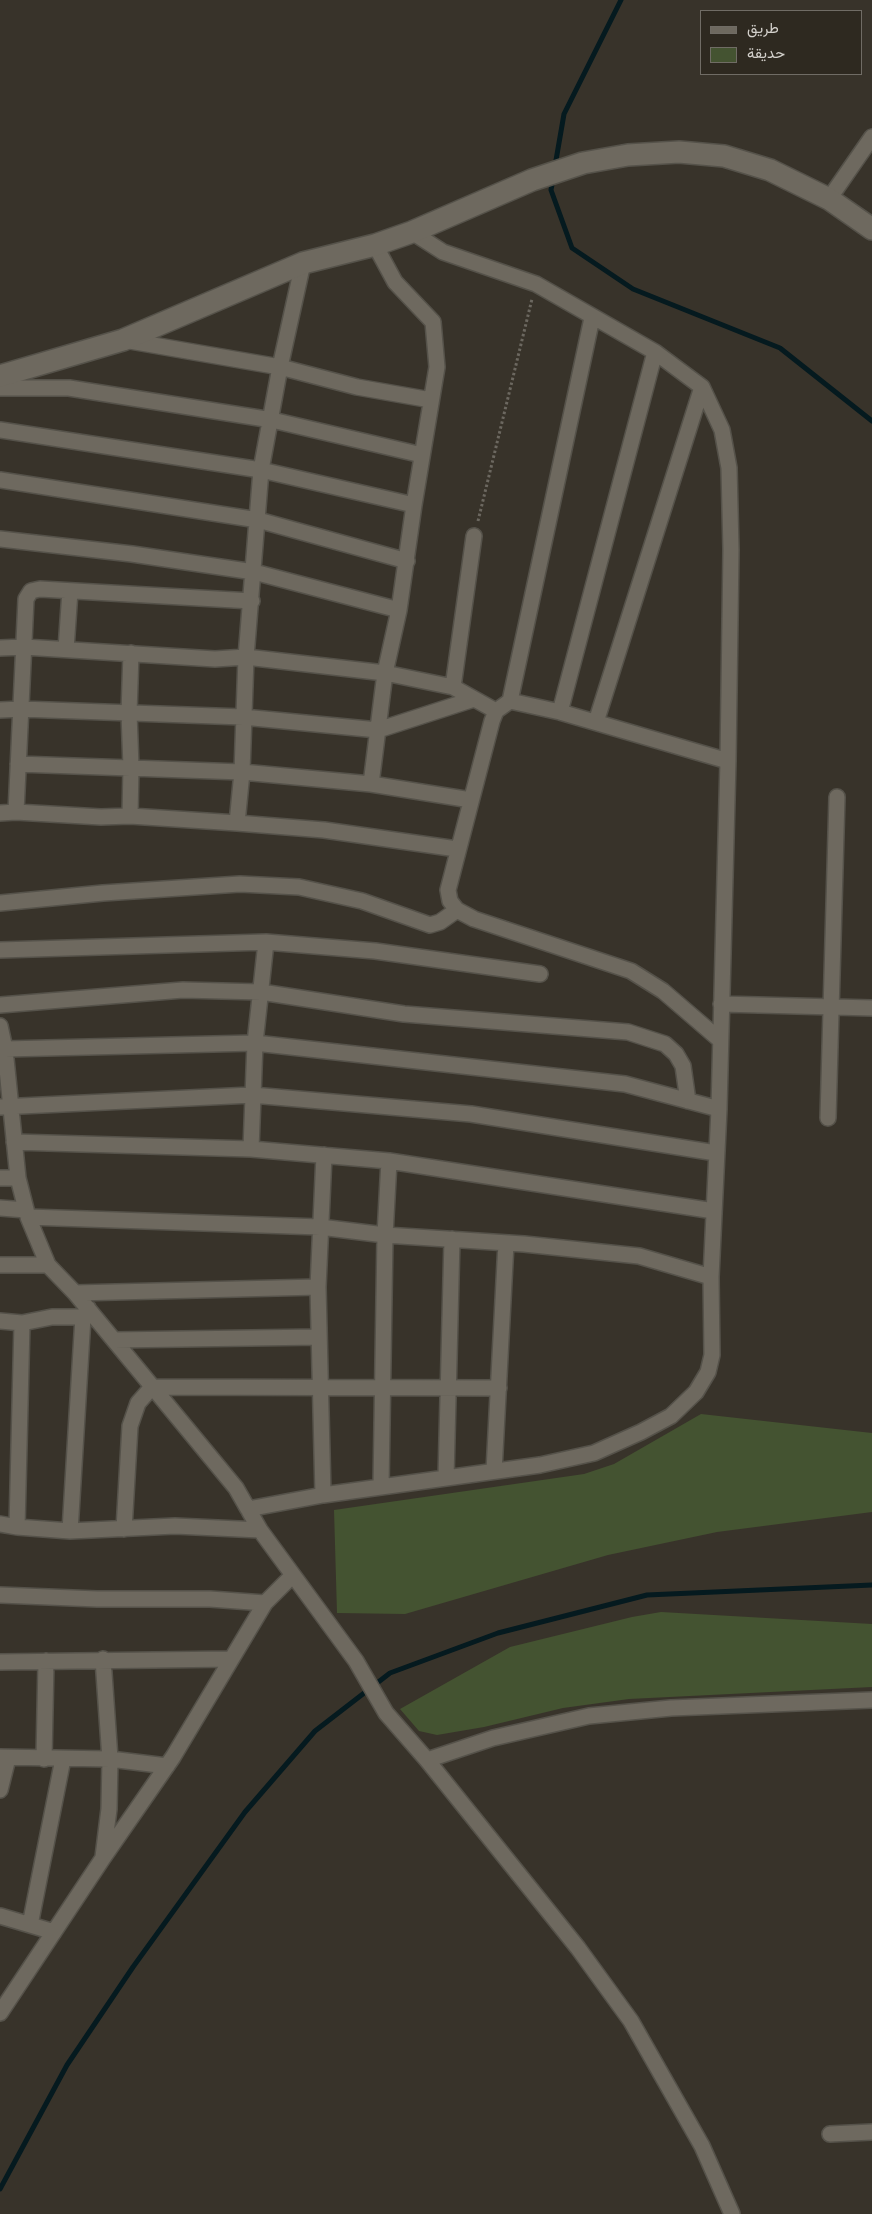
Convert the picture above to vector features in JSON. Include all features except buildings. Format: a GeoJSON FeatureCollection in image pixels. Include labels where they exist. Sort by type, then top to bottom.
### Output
{"type":"FeatureCollection","features":[{"type":"Feature","properties":{"kind":"street"},"geometry":{"type":"LineString","coordinates":[[829,199],[872,137]]}},
{"type":"Feature","properties":{"kind":"street"},"geometry":{"type":"LineString","coordinates":[[0,376],[123,340],[303,262],[375,245],[412,232],[532,180],[583,163],[628,155],[679,152],[724,156],[770,170],[829,199],[872,229]]}},
{"type":"Feature","properties":{"kind":"street"},"geometry":{"type":"LineString","coordinates":[[248,1509],[323,1495],[540,1465],[594,1453],[671,1416],[696,1392],[708,1372],[712,1355],[711,1277],[719,1109],[728,761],[731,550],[729,468],[722,430],[702,388],[654,352],[536,284],[443,252],[412,232]]}},
{"type":"Feature","properties":{"kind":"street"},"geometry":{"type":"LineString","coordinates":[[371,784],[385,673],[399,610],[414,504],[437,367],[433,322],[394,282],[375,245]]}},
{"type":"Feature","properties":{"kind":"street"},"geometry":{"type":"LineString","coordinates":[[237,823],[242,772],[246,657],[252,601],[261,470],[272,420],[280,367],[303,262]]}},
{"type":"Feature","properties":{"kind":"street"},"geometry":{"type":"LineString","coordinates":[[592,318],[510,701],[496,711],[470,800],[448,890],[450,901],[457,910],[474,919],[631,971],[663,991],[720,1040]]}},
{"type":"Feature","properties":{"kind":"street"},"geometry":{"type":"LineString","coordinates":[[123,340],[280,367],[356,387],[431,400]]}},
{"type":"Feature","properties":{"kind":"street"},"geometry":{"type":"LineString","coordinates":[[560,712],[654,352]]}},
{"type":"Feature","properties":{"kind":"street"},"geometry":{"type":"LineString","coordinates":[[0,388],[68,388],[272,420],[422,455]]}},
{"type":"Feature","properties":{"kind":"street"},"geometry":{"type":"LineString","coordinates":[[596,722],[702,388]]}},
{"type":"Feature","properties":{"kind":"street"},"geometry":{"type":"LineString","coordinates":[[0,430],[261,470],[414,504]]}},
{"type":"Feature","properties":{"kind":"street"},"geometry":{"type":"LineString","coordinates":[[0,480],[258,520],[407,561]]}},
{"type":"Feature","properties":{"kind":"street"},"geometry":{"type":"LineString","coordinates":[[453,687],[474,536]]}},
{"type":"Feature","properties":{"kind":"street"},"geometry":{"type":"LineString","coordinates":[[0,539],[132,554],[254,572],[399,610]]}},
{"type":"Feature","properties":{"kind":"street"},"geometry":{"type":"LineString","coordinates":[[16,812],[27,594],[35,589],[252,601]]}},
{"type":"Feature","properties":{"kind":"street"},"geometry":{"type":"LineString","coordinates":[[66,649],[70,591]]}},
{"type":"Feature","properties":{"kind":"street"},"geometry":{"type":"LineString","coordinates":[[0,648],[24,646],[215,658],[246,657],[385,673],[453,687],[496,711]]}},
{"type":"Feature","properties":{"kind":"street"},"geometry":{"type":"LineString","coordinates":[[130,816],[129,713],[132,653]]}},
{"type":"Feature","properties":{"kind":"street"},"geometry":{"type":"LineString","coordinates":[[0,710],[21,708],[243,717],[378,730],[474,699]]}},
{"type":"Feature","properties":{"kind":"street"},"geometry":{"type":"LineString","coordinates":[[510,701],[560,712],[728,761]]}},
{"type":"Feature","properties":{"kind":"street"},"geometry":{"type":"LineString","coordinates":[[18,764],[242,772],[371,784],[470,800]]}},
{"type":"Feature","properties":{"kind":"street"},"geometry":{"type":"LineString","coordinates":[[828,1118],[837,797]]}},
{"type":"Feature","properties":{"kind":"street"},"geometry":{"type":"LineString","coordinates":[[0,813],[16,812],[101,817],[130,816],[237,823],[324,830],[458,849]]}},
{"type":"Feature","properties":{"kind":"street"},"geometry":{"type":"LineString","coordinates":[[0,903],[103,893],[240,884],[299,887],[362,900],[430,925],[440,922],[457,910]]}},
{"type":"Feature","properties":{"kind":"street"},"geometry":{"type":"LineString","coordinates":[[0,950],[266,942],[375,951],[540,974]]}},
{"type":"Feature","properties":{"kind":"street"},"geometry":{"type":"LineString","coordinates":[[251,1149],[255,1043],[266,942]]}},
{"type":"Feature","properties":{"kind":"street"},"geometry":{"type":"LineString","coordinates":[[0,1005],[183,990],[261,992],[404,1014],[628,1032],[664,1044],[676,1054],[683,1066],[688,1101]]}},
{"type":"Feature","properties":{"kind":"street"},"geometry":{"type":"LineString","coordinates":[[721,1004],[872,1008]]}},
{"type":"Feature","properties":{"kind":"street"},"geometry":{"type":"LineString","coordinates":[[0,1026],[5,1049],[5,1107],[14,1142],[18,1178],[27,1213],[48,1265],[75,1293],[85,1313],[114,1340],[236,1488],[260,1530],[356,1661],[386,1713],[427,1760],[578,1948],[631,2021],[702,2146],[732,2214]]}},
{"type":"Feature","properties":{"kind":"street"},"geometry":{"type":"LineString","coordinates":[[5,1049],[255,1043],[625,1084],[719,1109]]}},
{"type":"Feature","properties":{"kind":"street"},"geometry":{"type":"LineString","coordinates":[[5,1107],[252,1095],[471,1114],[716,1153]]}},
{"type":"Feature","properties":{"kind":"street"},"geometry":{"type":"LineString","coordinates":[[14,1142],[251,1149],[389,1161],[714,1211]]}},
{"type":"Feature","properties":{"kind":"street"},"geometry":{"type":"LineString","coordinates":[[323,1495],[318,1287],[324,1155]]}},
{"type":"Feature","properties":{"kind":"street"},"geometry":{"type":"LineString","coordinates":[[381,1487],[385,1235],[389,1161]]}},
{"type":"Feature","properties":{"kind":"street"},"geometry":{"type":"LineString","coordinates":[[0,1178],[18,1178]]}},
{"type":"Feature","properties":{"kind":"street"},"geometry":{"type":"LineString","coordinates":[[0,1208],[27,1213],[320,1227],[385,1235],[506,1243],[639,1256],[711,1277]]}},
{"type":"Feature","properties":{"kind":"street"},"geometry":{"type":"LineString","coordinates":[[446,1478],[452,1239]]}},
{"type":"Feature","properties":{"kind":"street"},"geometry":{"type":"LineString","coordinates":[[494,1471],[506,1243]]}},
{"type":"Feature","properties":{"kind":"street"},"geometry":{"type":"LineString","coordinates":[[0,1265],[48,1265]]}},
{"type":"Feature","properties":{"kind":"street"},"geometry":{"type":"LineString","coordinates":[[75,1293],[318,1287]]}},
{"type":"Feature","properties":{"kind":"street"},"geometry":{"type":"LineString","coordinates":[[0,1321],[22,1323],[85,1313]]}},
{"type":"Feature","properties":{"kind":"street"},"geometry":{"type":"LineString","coordinates":[[70,1531],[85,1313]]}},
{"type":"Feature","properties":{"kind":"street"},"geometry":{"type":"LineString","coordinates":[[18,1527],[22,1323]]}},
{"type":"Feature","properties":{"kind":"street"},"geometry":{"type":"LineString","coordinates":[[114,1340],[319,1337]]}},
{"type":"Feature","properties":{"kind":"street"},"geometry":{"type":"LineString","coordinates":[[124,1529],[130,1426],[138,1403],[152,1387],[499,1388]]}},
{"type":"Feature","properties":{"kind":"street"},"geometry":{"type":"LineString","coordinates":[[0,1524],[70,1531],[175,1526],[260,1530]]}},
{"type":"Feature","properties":{"kind":"street"},"geometry":{"type":"LineString","coordinates":[[1,2009],[167,1766],[265,1603],[292,1576]]}},
{"type":"Feature","properties":{"kind":"street"},"geometry":{"type":"LineString","coordinates":[[0,1595],[97,1599],[210,1599],[265,1603]]}},
{"type":"Feature","properties":{"kind":"street"},"geometry":{"type":"LineString","coordinates":[[0,1662],[231,1659]]}},
{"type":"Feature","properties":{"kind":"street"},"geometry":{"type":"LineString","coordinates":[[103,1660],[110,1759],[109,1809],[103,1858]]}},
{"type":"Feature","properties":{"kind":"street"},"geometry":{"type":"LineString","coordinates":[[44,1759],[46,1661]]}},
{"type":"Feature","properties":{"kind":"street"},"geometry":{"type":"LineString","coordinates":[[427,1760],[493,1738],[589,1716],[671,1708],[872,1700]]}},
{"type":"Feature","properties":{"kind":"street"},"geometry":{"type":"LineString","coordinates":[[0,1790],[4,1757],[110,1759],[167,1766]]}},
{"type":"Feature","properties":{"kind":"street"},"geometry":{"type":"LineString","coordinates":[[30,1925],[63,1759]]}},
{"type":"Feature","properties":{"kind":"street"},"geometry":{"type":"LineString","coordinates":[[0,1916],[54,1932]]}},
{"type":"Feature","properties":{"kind":"street"},"geometry":{"type":"LineString","coordinates":[[830,2134],[872,2132]]}},
{"type":"Feature","properties":{"kind":"path"},"geometry":{"type":"LineString","coordinates":[[474,536],[536,284]]}},
{"type":"Feature","properties":{"kind":"green space"},"geometry":{"type":"Polygon","coordinates":[[[701,1414],[872,1433],[872,1512],[717,1532],[608,1555],[405,1614],[337,1613],[334,1510],[584,1474],[614,1464],[701,1414]]]}},
{"type":"Feature","properties":{"kind":"green space"},"geometry":{"type":"Polygon","coordinates":[[[661,1612],[872,1624],[872,1687],[629,1699],[563,1708],[484,1727],[437,1735],[419,1731],[400,1709],[510,1647],[632,1617],[661,1612]]]}},
{"type":"Feature","properties":{"kind":"waterway"},"geometry":{"type":"LineString","coordinates":[[555,166],[564,114],[621,0]]}},
{"type":"Feature","properties":{"kind":"waterway"},"geometry":{"type":"LineString","coordinates":[[553,179],[551,190],[572,248],[633,289],[780,348],[872,421]]}},
{"type":"Feature","properties":{"kind":"waterway"},"geometry":{"type":"LineString","coordinates":[[0,2189],[67,2065],[133,1967],[245,1812],[315,1731],[390,1673],[498,1633],[647,1595],[872,1585]]}}]}
